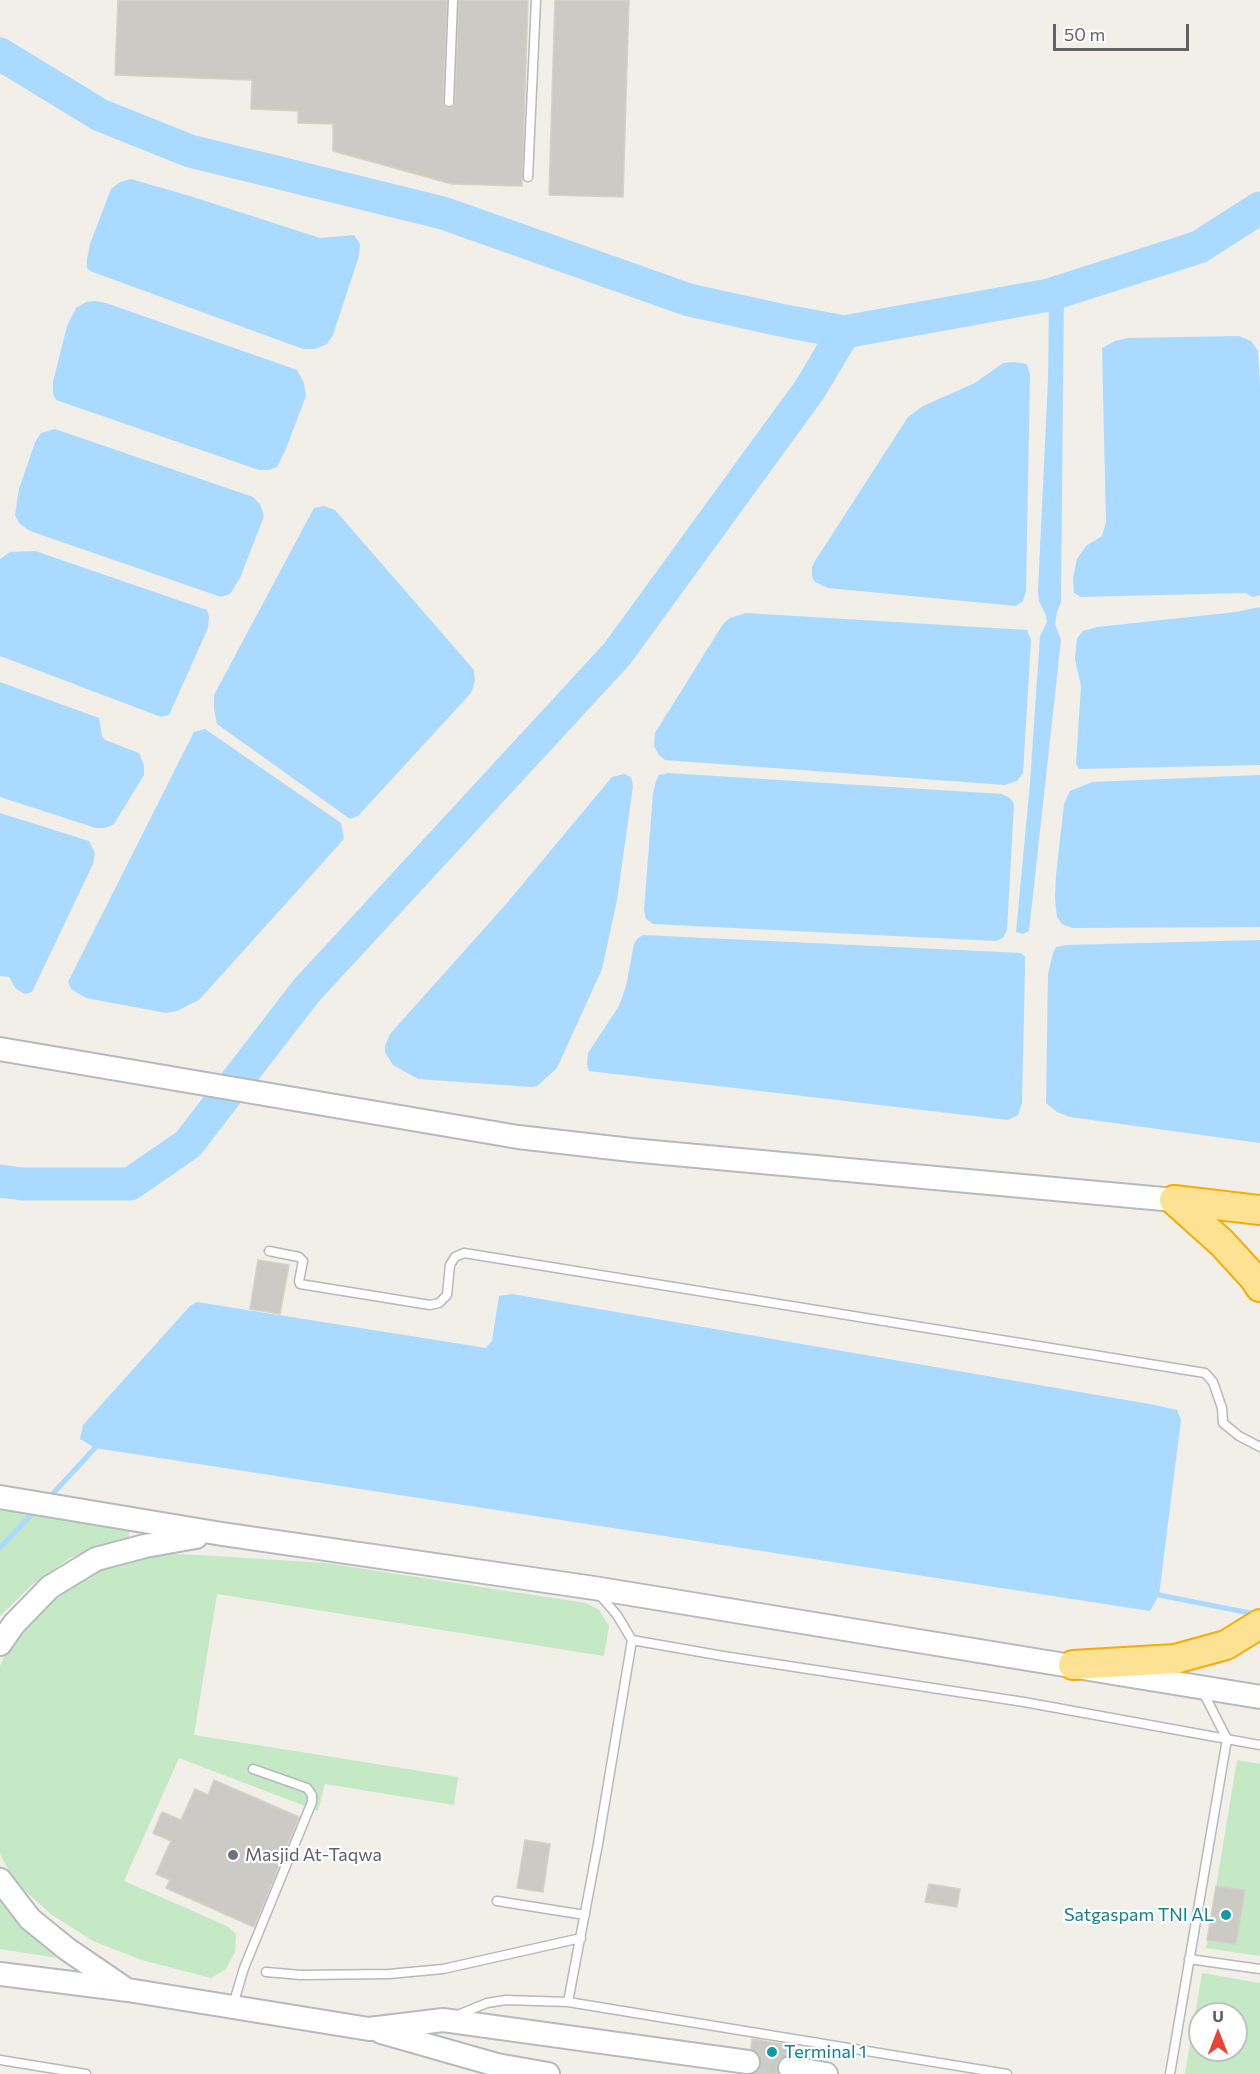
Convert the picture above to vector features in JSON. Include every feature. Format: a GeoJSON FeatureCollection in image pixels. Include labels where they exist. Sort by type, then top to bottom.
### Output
{"type":"FeatureCollection","features":[{"type":"Feature","properties":{"kind":"highway"},"geometry":{"type":"LineString","coordinates":[[1174,1200],[1260,1210]]}},
{"type":"Feature","properties":{"kind":"highway"},"geometry":{"type":"LineString","coordinates":[[1174,1200],[1222,1243],[1260,1287]]}},
{"type":"Feature","properties":{"kind":"highway"},"geometry":{"type":"LineString","coordinates":[[1072,1665],[1175,1659],[1226,1645],[1256,1627]]}},
{"type":"Feature","properties":{"kind":"street"},"geometry":{"type":"LineString","coordinates":[[0,1049],[173,1080],[529,1138],[643,1151],[1174,1200]]}},
{"type":"Feature","properties":{"kind":"street"},"geometry":{"type":"LineString","coordinates":[[0,1497],[222,1534],[594,1588],[1260,1697]]}},
{"type":"Feature","properties":{"kind":"street"},"geometry":{"type":"LineString","coordinates":[[0,1644],[14,1624],[50,1587],[96,1559],[174,1540],[222,1534]]}},
{"type":"Feature","properties":{"kind":"street"},"geometry":{"type":"LineString","coordinates":[[0,1880],[30,1920],[67,1949],[128,1990]]}},
{"type":"Feature","properties":{"kind":"street"},"geometry":{"type":"LineString","coordinates":[[0,1974],[128,1990],[369,2029],[497,2070],[548,2074]]}},
{"type":"Feature","properties":{"kind":"street"},"geometry":{"type":"LineString","coordinates":[[369,2029],[443,2020],[748,2062]]}},
{"type":"Feature","properties":{"kind":"street"},"geometry":{"type":"LineString","coordinates":[[790,2068],[826,2074]]}},
{"type":"Feature","properties":{"kind":"lane"},"geometry":{"type":"LineString","coordinates":[[449,102],[453,0]]}},
{"type":"Feature","properties":{"kind":"lane"},"geometry":{"type":"LineString","coordinates":[[528,177],[536,0]]}},
{"type":"Feature","properties":{"kind":"lane"},"geometry":{"type":"LineString","coordinates":[[269,1251],[299,1257],[303,1261],[300,1284],[430,1305],[439,1303],[447,1295],[450,1265],[454,1257],[464,1253],[1205,1373],[1213,1382],[1222,1408],[1223,1423],[1239,1436],[1260,1447]]}},
{"type":"Feature","properties":{"kind":"lane"},"geometry":{"type":"LineString","coordinates":[[568,2002],[632,1640],[617,1615],[594,1588]]}},
{"type":"Feature","properties":{"kind":"lane"},"geometry":{"type":"LineString","coordinates":[[632,1640],[1024,1702],[1260,1745]]}},
{"type":"Feature","properties":{"kind":"lane"},"geometry":{"type":"LineString","coordinates":[[1170,2074],[1227,1739],[1200,1687]]}},
{"type":"Feature","properties":{"kind":"lane"},"geometry":{"type":"LineString","coordinates":[[232,2008],[244,1968],[312,1802],[312,1795],[307,1788],[253,1769]]}},
{"type":"Feature","properties":{"kind":"lane"},"geometry":{"type":"LineString","coordinates":[[497,1901],[585,1915]]}},
{"type":"Feature","properties":{"kind":"lane"},"geometry":{"type":"LineString","coordinates":[[266,1972],[301,1975],[389,1974],[443,1969],[581,1938]]}},
{"type":"Feature","properties":{"kind":"lane"},"geometry":{"type":"LineString","coordinates":[[1189,1959],[1260,1969]]}},
{"type":"Feature","properties":{"kind":"lane"},"geometry":{"type":"LineString","coordinates":[[443,2020],[487,2003],[506,2000],[568,2002],[1007,2074]]}},
{"type":"Feature","properties":{"kind":"lane"},"geometry":{"type":"LineString","coordinates":[[0,2060],[86,2074]]}},
{"type":"Feature","properties":{"kind":"green space"},"geometry":{"type":"Polygon","coordinates":[[[0,1510],[129,1528],[129,1538],[104,1544],[70,1558],[32,1585],[0,1616],[0,1510]]]}},
{"type":"Feature","properties":{"kind":"green space"},"geometry":{"type":"Polygon","coordinates":[[[166,1553],[325,1563],[586,1603],[599,1610],[609,1626],[604,1656],[217,1594],[194,1735],[458,1777],[454,1805],[325,1784],[318,1811],[179,1758],[124,1881],[227,1926],[236,1934],[235,1952],[226,1969],[211,1978],[142,1960],[93,1941],[52,1915],[14,1881],[0,1854],[0,1666],[11,1641],[56,1598],[103,1566],[166,1553]]]}},
{"type":"Feature","properties":{"kind":"green space"},"geometry":{"type":"Polygon","coordinates":[[[1237,1760],[1260,1764],[1260,1956],[1206,1948],[1237,1760]]]}},
{"type":"Feature","properties":{"kind":"green space"},"geometry":{"type":"Polygon","coordinates":[[[0,1901],[21,1928],[62,1953],[58,1958],[0,1949],[0,1901]]]}},
{"type":"Feature","properties":{"kind":"green space"},"geometry":{"type":"Polygon","coordinates":[[[1202,1973],[1260,1983],[1260,2074],[1185,2074],[1188,2056],[1188,2062],[1248,2062],[1248,2002],[1197,2002],[1202,1973]]]}},
{"type":"Feature","properties":{"kind":"water"},"geometry":{"type":"Polygon","coordinates":[[[131,179],[320,238],[354,235],[360,244],[359,256],[333,335],[327,344],[315,349],[303,349],[90,271],[87,268],[87,259],[90,244],[111,189],[120,182],[131,179]]]}},
{"type":"Feature","properties":{"kind":"water"},"geometry":{"type":"Polygon","coordinates":[[[1064,290],[1061,602],[1055,624],[1061,640],[1029,931],[1023,934],[1016,932],[1030,783],[1040,636],[1047,622],[1039,601],[1038,591],[1048,380],[1049,295],[1064,290]]]}},
{"type":"Feature","properties":{"kind":"water"},"geometry":{"type":"Polygon","coordinates":[[[95,301],[297,370],[304,383],[306,396],[277,467],[259,470],[56,400],[53,394],[53,382],[67,326],[76,308],[86,302],[95,301]]]}},
{"type":"Feature","properties":{"kind":"water"},"geometry":{"type":"Polygon","coordinates":[[[1239,336],[1251,341],[1258,351],[1260,595],[1253,597],[1245,593],[1081,597],[1074,593],[1073,578],[1077,559],[1086,546],[1102,536],[1106,522],[1102,348],[1115,341],[1128,338],[1239,336]]]}},
{"type":"Feature","properties":{"kind":"water"},"geometry":{"type":"Polygon","coordinates":[[[1003,363],[1027,364],[1030,375],[1026,591],[1023,601],[1016,606],[828,588],[815,582],[812,577],[812,567],[815,561],[908,417],[923,406],[975,383],[1003,363]]]}},
{"type":"Feature","properties":{"kind":"water"},"geometry":{"type":"Polygon","coordinates":[[[55,429],[253,497],[260,504],[264,516],[240,578],[230,594],[221,597],[30,531],[19,523],[15,515],[19,489],[35,442],[41,433],[55,429]]]}},
{"type":"Feature","properties":{"kind":"water"},"geometry":{"type":"Polygon","coordinates":[[[324,506],[335,510],[474,670],[475,681],[471,693],[358,816],[350,819],[217,724],[214,709],[214,695],[314,508],[324,506]]]}},
{"type":"Feature","properties":{"kind":"water"},"geometry":{"type":"Polygon","coordinates":[[[35,551],[207,610],[208,628],[169,715],[161,717],[0,656],[0,559],[10,552],[35,551]]]}},
{"type":"Feature","properties":{"kind":"water"},"geometry":{"type":"Polygon","coordinates":[[[1260,607],[1260,765],[1079,769],[1076,764],[1081,686],[1075,659],[1077,638],[1083,631],[1097,627],[1236,612],[1260,607]]]}},
{"type":"Feature","properties":{"kind":"water"},"geometry":{"type":"Polygon","coordinates":[[[746,613],[1027,630],[1031,640],[1023,773],[1017,781],[1005,785],[665,760],[654,746],[655,733],[723,624],[730,618],[746,613]]]}},
{"type":"Feature","properties":{"kind":"water"},"geometry":{"type":"Polygon","coordinates":[[[0,682],[99,718],[102,736],[105,740],[139,753],[144,765],[144,775],[114,824],[105,828],[96,828],[0,797],[0,682]]]}},
{"type":"Feature","properties":{"kind":"water"},"geometry":{"type":"Polygon","coordinates":[[[205,729],[341,823],[344,839],[199,1000],[177,1011],[166,1013],[86,998],[71,989],[68,982],[194,732],[205,729]]]}},
{"type":"Feature","properties":{"kind":"water"},"geometry":{"type":"Polygon","coordinates":[[[668,773],[1002,794],[1010,798],[1014,804],[1007,930],[1003,938],[996,941],[653,924],[646,919],[644,910],[653,793],[659,775],[668,773]]]}},
{"type":"Feature","properties":{"kind":"water"},"geometry":{"type":"Polygon","coordinates":[[[624,774],[631,777],[633,786],[617,900],[602,969],[557,1068],[537,1086],[531,1087],[418,1079],[393,1065],[385,1052],[390,1034],[507,903],[612,777],[624,774]]]}},
{"type":"Feature","properties":{"kind":"water"},"geometry":{"type":"Polygon","coordinates":[[[1260,775],[1260,927],[1072,928],[1062,924],[1057,917],[1056,875],[1064,804],[1070,791],[1092,782],[1260,775]]]}},
{"type":"Feature","properties":{"kind":"water"},"geometry":{"type":"Polygon","coordinates":[[[0,813],[89,841],[95,853],[93,864],[32,992],[25,994],[16,989],[9,977],[0,976],[0,813]]]}},
{"type":"Feature","properties":{"kind":"water"},"geometry":{"type":"Polygon","coordinates":[[[643,935],[1021,953],[1025,957],[1025,969],[1022,1103],[1018,1115],[1008,1120],[589,1071],[588,1053],[619,1006],[626,986],[634,944],[643,935]]]}},
{"type":"Feature","properties":{"kind":"water"},"geometry":{"type":"Polygon","coordinates":[[[1260,940],[1260,1143],[1070,1117],[1057,1112],[1046,1103],[1048,974],[1056,947],[1260,940]]]}},
{"type":"Feature","properties":{"kind":"water"},"geometry":{"type":"Polygon","coordinates":[[[512,1294],[1177,1410],[1181,1420],[1159,1595],[1150,1611],[95,1448],[80,1439],[83,1425],[190,1306],[197,1302],[486,1348],[492,1341],[499,1296],[512,1294]]]}},
{"type":"Feature","properties":{"kind":"building"},"geometry":{"type":"Polygon","coordinates":[[[118,0],[447,0],[443,102],[445,107],[449,108],[454,106],[455,102],[459,0],[528,0],[522,186],[452,184],[333,151],[333,124],[298,123],[298,111],[251,109],[252,80],[115,75],[118,0]]]}},
{"type":"Feature","properties":{"kind":"building"},"geometry":{"type":"Polygon","coordinates":[[[555,0],[629,0],[623,197],[549,195],[555,0]]]}},
{"type":"Feature","properties":{"kind":"building"},"geometry":{"type":"Polygon","coordinates":[[[258,1260],[289,1265],[280,1314],[250,1309],[258,1260]]]}},
{"type":"Feature","properties":{"kind":"building","name":"Masjid At-Taqwa"},"geometry":{"type":"Polygon","coordinates":[[[214,1780],[299,1817],[254,1927],[166,1888],[170,1880],[156,1874],[171,1841],[153,1833],[162,1812],[181,1820],[195,1789],[208,1795],[214,1780]]]}},
{"type":"Feature","properties":{"kind":"building"},"geometry":{"type":"Polygon","coordinates":[[[525,1840],[550,1844],[543,1892],[517,1888],[525,1840]]]}},
{"type":"Feature","properties":{"kind":"building"},"geometry":{"type":"Polygon","coordinates":[[[929,1884],[960,1889],[957,1907],[925,1902],[929,1884]]]}},
{"type":"Feature","properties":{"kind":"building","name":"Satgaspam TNI AL"},"geometry":{"type":"Polygon","coordinates":[[[1216,1886],[1245,1890],[1236,1944],[1207,1940],[1216,1886]]]}},
{"type":"Feature","properties":{"kind":"building"},"geometry":{"type":"Polygon","coordinates":[[[752,2039],[794,2046],[793,2055],[779,2060],[778,2074],[754,2074],[759,2070],[761,2063],[760,2056],[751,2049],[752,2039]]]}},
{"type":"Feature","properties":{"kind":"waterway"},"geometry":{"type":"LineString","coordinates":[[0,54],[100,115],[190,151],[443,213],[689,300],[844,332],[1049,295],[1199,247],[1260,208]]}},
{"type":"Feature","properties":{"kind":"waterway"},"geometry":{"type":"LineString","coordinates":[[0,1181],[23,1184],[130,1184],[188,1144],[306,991],[617,654],[810,389],[844,332]]}},
{"type":"Feature","properties":{"kind":"waterway"},"geometry":{"type":"LineString","coordinates":[[47,1500],[95,1448]]}},
{"type":"Feature","properties":{"kind":"waterway"},"geometry":{"type":"LineString","coordinates":[[0,1548],[36,1510]]}},
{"type":"Feature","properties":{"kind":"waterway"},"geometry":{"type":"LineString","coordinates":[[1159,1595],[1255,1614]]}},
{"type":"Feature","properties":{"kind":"tunnel"},"geometry":{"type":"LineString","coordinates":[[748,2062],[790,2068]]}},
{"type":"Feature","properties":{"kind":"place","name":"Masjid At-Taqwa"},"geometry":{"type":"Point","coordinates":[233,1855]}},
{"type":"Feature","properties":{"kind":"place","name":"Satgaspam TNI AL"},"geometry":{"type":"Point","coordinates":[1226,1915]}},
{"type":"Feature","properties":{"kind":"place","name":"Terminal 1"},"geometry":{"type":"Point","coordinates":[772,2052]}}]}
